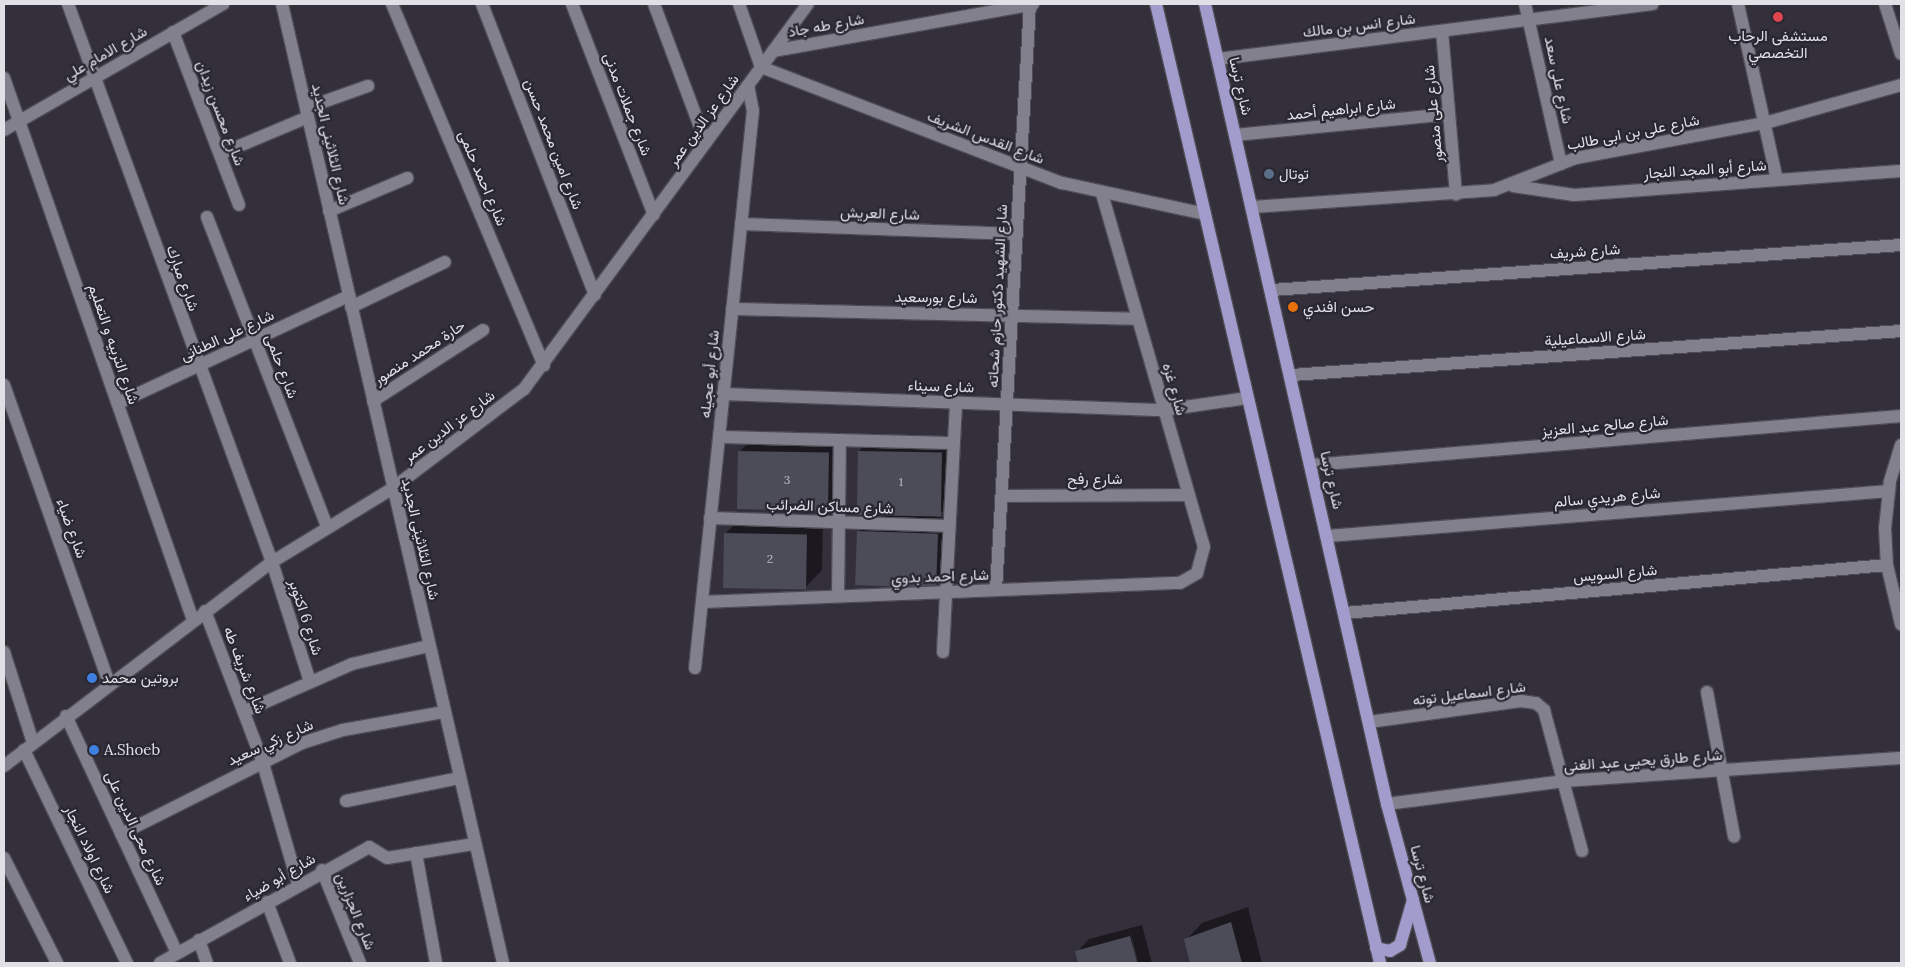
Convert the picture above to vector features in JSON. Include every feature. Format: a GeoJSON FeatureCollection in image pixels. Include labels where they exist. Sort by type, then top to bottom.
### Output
{"type":"FeatureCollection","features":[{"type":"Feature","properties":{"kind":"main road"},"geometry":{"type":"LineString","coordinates":[[1156,4],[1380,963]]}},
{"type":"Feature","properties":{"kind":"main road","name":"شارع ترسا"},"geometry":{"type":"LineString","coordinates":[[1205,4],[1292,375],[1387,804],[1430,963]]}},
{"type":"Feature","properties":{"kind":"main road"},"geometry":{"type":"LineString","coordinates":[[1376,948],[1390,951],[1400,945],[1413,899]]}},
{"type":"Feature","properties":{"kind":"street","name":"شارع مبارك"},"geometry":{"type":"LineString","coordinates":[[68,4],[92,79],[272,562]]}},
{"type":"Feature","properties":{"kind":"street","name":"شارع الامام علي"},"geometry":{"type":"LineString","coordinates":[[4,130],[223,4]]}},
{"type":"Feature","properties":{"kind":"street","name":"شارع الثلاثينى الجديد"},"geometry":{"type":"LineString","coordinates":[[282,4],[474,844],[504,963]]}},
{"type":"Feature","properties":{"kind":"street","name":"شارع احمد حلمى"},"geometry":{"type":"LineString","coordinates":[[392,4],[544,365]]}},
{"type":"Feature","properties":{"kind":"street","name":"شارع امين محمد حسن"},"geometry":{"type":"LineString","coordinates":[[482,4],[595,295]]}},
{"type":"Feature","properties":{"kind":"street","name":"شارع جملات مدنى"},"geometry":{"type":"LineString","coordinates":[[572,4],[654,215]]}},
{"type":"Feature","properties":{"kind":"street"},"geometry":{"type":"LineString","coordinates":[[654,4],[706,144]]}},
{"type":"Feature","properties":{"kind":"street"},"geometry":{"type":"LineString","coordinates":[[739,4],[762,67]]}},
{"type":"Feature","properties":{"kind":"street","name":"شارع عز الدين عمر"},"geometry":{"type":"LineString","coordinates":[[4,766],[109,682],[272,562],[393,488],[512,399],[544,365],[808,4]]}},
{"type":"Feature","properties":{"kind":"street","name":"شارع طه جاد"},"geometry":{"type":"LineString","coordinates":[[773,51],[1031,4]]}},
{"type":"Feature","properties":{"kind":"street","name":"شارع الشهيد دكتور حازم شحاته"},"geometry":{"type":"LineString","coordinates":[[996,590],[1031,4]]}},
{"type":"Feature","properties":{"kind":"street","name":"شارع على سعد"},"geometry":{"type":"LineString","coordinates":[[1525,4],[1561,164]]}},
{"type":"Feature","properties":{"kind":"street","name":"شارع انس بن مالك"},"geometry":{"type":"LineString","coordinates":[[1218,58],[1653,4]]}},
{"type":"Feature","properties":{"kind":"street"},"geometry":{"type":"LineString","coordinates":[[1738,4],[1777,180]]}},
{"type":"Feature","properties":{"kind":"street"},"geometry":{"type":"LineString","coordinates":[[1885,4],[1901,54]]}},
{"type":"Feature","properties":{"kind":"street","name":"شارع على منصور"},"geometry":{"type":"LineString","coordinates":[[1442,31],[1456,194]]}},
{"type":"Feature","properties":{"kind":"street","name":"شارع محسن زيدان"},"geometry":{"type":"LineString","coordinates":[[173,32],[239,206]]}},
{"type":"Feature","properties":{"kind":"street","name":"شارع القدس الشريف"},"geometry":{"type":"LineString","coordinates":[[762,67],[1021,168],[1102,194],[1205,214]]}},
{"type":"Feature","properties":{"kind":"street","name":"شارع التربيه و التعليم"},"geometry":{"type":"LineString","coordinates":[[4,78],[193,620]]}},
{"type":"Feature","properties":{"kind":"street","name":"شارع أبو عجيله"},"geometry":{"type":"LineString","coordinates":[[694,668],[753,111],[748,85]]}},
{"type":"Feature","properties":{"kind":"street","name":"شارع على بن ابى طالب"},"geometry":{"type":"LineString","coordinates":[[1253,207],[1456,194],[1512,186],[1561,164],[1764,123],[1901,85]]}},
{"type":"Feature","properties":{"kind":"street"},"geometry":{"type":"LineString","coordinates":[[220,154],[368,86]]}},
{"type":"Feature","properties":{"kind":"street","name":"شارع ابراهيم أحمد"},"geometry":{"type":"LineString","coordinates":[[1236,135],[1450,114]]}},
{"type":"Feature","properties":{"kind":"street","name":"شارع أبو المجد النجار"},"geometry":{"type":"LineString","coordinates":[[1512,186],[1574,195],[1901,170]]}},
{"type":"Feature","properties":{"kind":"street"},"geometry":{"type":"LineString","coordinates":[[329,210],[407,178]]}},
{"type":"Feature","properties":{"kind":"street","name":"شارع غزه"},"geometry":{"type":"LineString","coordinates":[[1102,194],[1189,495],[1204,554],[1197,573],[1180,583]]}},
{"type":"Feature","properties":{"kind":"street","name":"شارع حلمى"},"geometry":{"type":"LineString","coordinates":[[208,217],[327,527]]}},
{"type":"Feature","properties":{"kind":"street","name":"شارع العريش"},"geometry":{"type":"LineString","coordinates":[[742,224],[1017,234]]}},
{"type":"Feature","properties":{"kind":"street","name":"شارع شريف"},"geometry":{"type":"LineString","coordinates":[[1272,290],[1901,245]]}},
{"type":"Feature","properties":{"kind":"street","name":"شارع على الطنانى"},"geometry":{"type":"LineString","coordinates":[[118,404],[255,340],[444,262]]}},
{"type":"Feature","properties":{"kind":"street","name":"شارع بورسعيد"},"geometry":{"type":"LineString","coordinates":[[732,309],[1138,319]]}},
{"type":"Feature","properties":{"kind":"street","name":"حارة محمد منصور"},"geometry":{"type":"LineString","coordinates":[[373,401],[483,330]]}},
{"type":"Feature","properties":{"kind":"street","name":"شارع الاسماعيلية"},"geometry":{"type":"LineString","coordinates":[[1292,375],[1901,331]]}},
{"type":"Feature","properties":{"kind":"street","name":"شارع ضياء"},"geometry":{"type":"LineString","coordinates":[[4,385],[109,682]]}},
{"type":"Feature","properties":{"kind":"street","name":"شارع سيناء"},"geometry":{"type":"LineString","coordinates":[[723,394],[1164,410],[1247,398]]}},
{"type":"Feature","properties":{"kind":"street"},"geometry":{"type":"LineString","coordinates":[[943,652],[956,402]]}},
{"type":"Feature","properties":{"kind":"street","name":"شارع صالح عبد العزيز"},"geometry":{"type":"LineString","coordinates":[[1312,465],[1901,416]]}},
{"type":"Feature","properties":{"kind":"street"},"geometry":{"type":"LineString","coordinates":[[719,437],[954,443]]}},
{"type":"Feature","properties":{"kind":"street"},"geometry":{"type":"LineString","coordinates":[[838,596],[840,440]]}},
{"type":"Feature","properties":{"kind":"street"},"geometry":{"type":"LineString","coordinates":[[1901,445],[1893,483],[1887,565],[1901,624]]}},
{"type":"Feature","properties":{"kind":"street","name":"شارع هريدي سالم"},"geometry":{"type":"LineString","coordinates":[[1328,536],[1893,483]]}},
{"type":"Feature","properties":{"kind":"street","name":"شارع رفح"},"geometry":{"type":"LineString","coordinates":[[1002,496],[1189,495]]}},
{"type":"Feature","properties":{"kind":"street","name":"شارع مساكن الضرائب"},"geometry":{"type":"LineString","coordinates":[[710,518],[949,526]]}},
{"type":"Feature","properties":{"kind":"street","name":"شارع 6 اكتوبر"},"geometry":{"type":"LineString","coordinates":[[272,562],[310,682]]}},
{"type":"Feature","properties":{"kind":"street","name":"شارع السويس"},"geometry":{"type":"LineString","coordinates":[[1345,613],[1887,565]]}},
{"type":"Feature","properties":{"kind":"street","name":"شارع احمد بدوي"},"geometry":{"type":"LineString","coordinates":[[702,602],[1180,583]]}},
{"type":"Feature","properties":{"kind":"street","name":"شارع شريف طه"},"geometry":{"type":"LineString","coordinates":[[205,612],[245,711],[262,760],[298,884]]}},
{"type":"Feature","properties":{"kind":"street"},"geometry":{"type":"LineString","coordinates":[[245,711],[352,664],[429,646]]}},
{"type":"Feature","properties":{"kind":"street","name":"شارع اولاد النجار"},"geometry":{"type":"LineString","coordinates":[[4,652],[29,746],[127,963]]}},
{"type":"Feature","properties":{"kind":"street"},"geometry":{"type":"LineString","coordinates":[[1707,692],[1734,836]]}},
{"type":"Feature","properties":{"kind":"street","name":"شارع اسماعيل توته"},"geometry":{"type":"LineString","coordinates":[[1369,722],[1532,701],[1544,710],[1582,851]]}},
{"type":"Feature","properties":{"kind":"street","name":"شارع زكي سعيد"},"geometry":{"type":"LineString","coordinates":[[121,834],[262,760],[343,730],[444,712]]}},
{"type":"Feature","properties":{"kind":"street","name":"شارع محى الدين على"},"geometry":{"type":"LineString","coordinates":[[66,716],[177,953]]}},
{"type":"Feature","properties":{"kind":"street","name":"شارع طارق يحيى عبد الغنى"},"geometry":{"type":"LineString","coordinates":[[1387,804],[1563,781],[1901,758]]}},
{"type":"Feature","properties":{"kind":"street"},"geometry":{"type":"LineString","coordinates":[[346,801],[459,778]]}},
{"type":"Feature","properties":{"kind":"street"},"geometry":{"type":"LineString","coordinates":[[436,963],[416,853],[474,844]]}},
{"type":"Feature","properties":{"kind":"street","name":"شارع أبو ضياء"},"geometry":{"type":"LineString","coordinates":[[160,963],[322,870],[370,847],[387,858],[416,853]]}},
{"type":"Feature","properties":{"kind":"street"},"geometry":{"type":"LineString","coordinates":[[4,858],[57,963]]}},
{"type":"Feature","properties":{"kind":"street","name":"شارع الجزارين"},"geometry":{"type":"LineString","coordinates":[[322,870],[360,963]]}},
{"type":"Feature","properties":{"kind":"street"},"geometry":{"type":"LineString","coordinates":[[267,902],[290,963]]}},
{"type":"Feature","properties":{"kind":"street"},"geometry":{"type":"LineString","coordinates":[[199,940],[207,963]]}},
{"type":"Feature","properties":{"kind":"building"},"geometry":{"type":"Polygon","coordinates":[[[738,451],[829,453],[828,511],[737,509],[738,451]]]}},
{"type":"Feature","properties":{"kind":"building"},"geometry":{"type":"Polygon","coordinates":[[[858,451],[942,452],[941,516],[857,515],[858,451]]]}},
{"type":"Feature","properties":{"kind":"building"},"geometry":{"type":"Polygon","coordinates":[[[857,531],[938,534],[936,588],[855,585],[857,531]]]}},
{"type":"Feature","properties":{"kind":"building"},"geometry":{"type":"Polygon","coordinates":[[[724,533],[807,534],[806,589],[723,588],[724,533]]]}},
{"type":"Feature","properties":{"kind":"building"},"geometry":{"type":"Polygon","coordinates":[[[1231,922],[1242,963],[1190,963],[1184,939],[1231,922]]]}},
{"type":"Feature","properties":{"kind":"building"},"geometry":{"type":"Polygon","coordinates":[[[1130,936],[1137,963],[1078,963],[1075,951],[1130,936]]]}},
{"type":"Feature","properties":{"kind":"place","name":"مستشفى الرحاب التخصصي"},"geometry":{"type":"Point","coordinates":[1778,17]}},
{"type":"Feature","properties":{"kind":"place","name":"توتال"},"geometry":{"type":"Point","coordinates":[1269,174]}},
{"type":"Feature","properties":{"kind":"place","name":"حسن افندي"},"geometry":{"type":"Point","coordinates":[1293,307]}},
{"type":"Feature","properties":{"kind":"place","name":"بروتين محمد"},"geometry":{"type":"Point","coordinates":[92,678]}},
{"type":"Feature","properties":{"kind":"place","name":"A.Shoeb"},"geometry":{"type":"Point","coordinates":[94,750]}}]}
